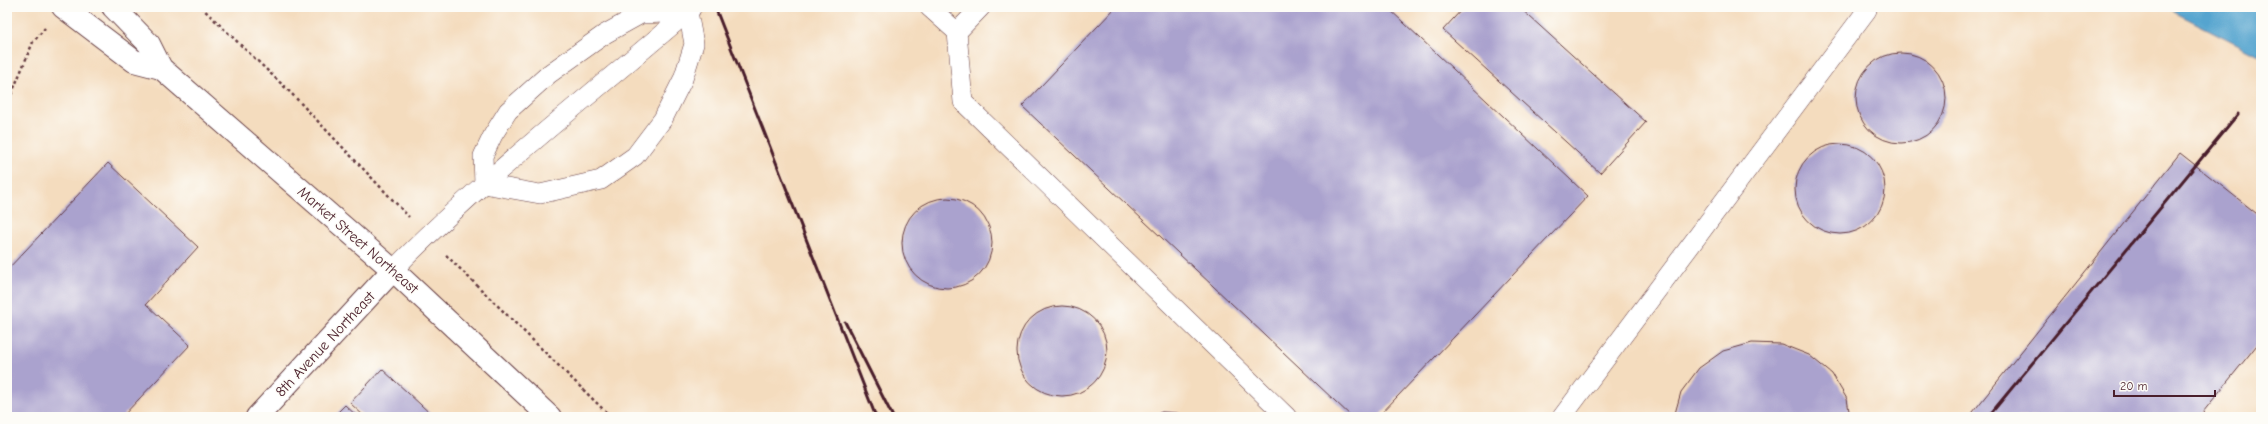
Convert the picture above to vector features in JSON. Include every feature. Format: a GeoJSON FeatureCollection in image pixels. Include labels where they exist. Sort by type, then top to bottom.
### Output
{"type":"FeatureCollection","features":[{"type":"Feature","properties":{"kind":"street","name":"Market Street Northeast"},"geometry":{"type":"LineString","coordinates":[[63,7],[134,61],[161,68]]}},
{"type":"Feature","properties":{"kind":"street","name":"Market Street Northeast"},"geometry":{"type":"LineString","coordinates":[[113,7],[149,44],[161,68],[393,270],[550,417]]}},
{"type":"Feature","properties":{"kind":"street","name":"8th Avenue Northeast"},"geometry":{"type":"LineString","coordinates":[[257,417],[393,270]]}},
{"type":"Feature","properties":{"kind":"lane"},"geometry":{"type":"LineString","coordinates":[[929,7],[957,32],[963,102],[1287,417]]}},
{"type":"Feature","properties":{"kind":"lane"},"geometry":{"type":"LineString","coordinates":[[957,32],[981,7]]}},
{"type":"Feature","properties":{"kind":"lane"},"geometry":{"type":"LineString","coordinates":[[1562,417],[1868,10],[1863,7]]}},
{"type":"Feature","properties":{"kind":"lane"},"geometry":{"type":"LineString","coordinates":[[484,184],[540,194],[600,180],[635,156],[663,119],[683,79],[694,44],[691,9]]}},
{"type":"Feature","properties":{"kind":"lane"},"geometry":{"type":"LineString","coordinates":[[484,184],[483,156],[493,135],[508,111],[549,74],[605,34],[641,14],[691,9]]}},
{"type":"Feature","properties":{"kind":"lane"},"geometry":{"type":"LineString","coordinates":[[393,270],[427,236],[484,184],[691,9]]}},
{"type":"Feature","properties":{"kind":"path"},"geometry":{"type":"LineString","coordinates":[[202,7],[290,93],[427,236],[611,417]]}},
{"type":"Feature","properties":{"kind":"path"},"geometry":{"type":"LineString","coordinates":[[7,105],[33,42],[47,24]]}},
{"type":"Feature","properties":{"kind":"water"},"geometry":{"type":"Polygon","coordinates":[[[2164,7],[2261,7],[2261,56],[2164,7]]]}},
{"type":"Feature","properties":{"kind":"building"},"geometry":{"type":"Polygon","coordinates":[[[1116,7],[1387,7],[1588,196],[1378,417],[1352,417],[1022,106],[1116,7]]]}},
{"type":"Feature","properties":{"kind":"building"},"geometry":{"type":"Polygon","coordinates":[[[1464,7],[1519,7],[1646,122],[1600,173],[1443,30],[1464,7]]]}},
{"type":"Feature","properties":{"kind":"building"},"geometry":{"type":"Polygon","coordinates":[[[1901,53],[1918,56],[1933,66],[1943,81],[1946,98],[1943,115],[1933,130],[1918,140],[1901,143],[1884,140],[1869,130],[1859,115],[1856,98],[1859,81],[1869,66],[1884,56],[1901,53]]]}},
{"type":"Feature","properties":{"kind":"building"},"geometry":{"type":"Polygon","coordinates":[[[1840,144],[1857,147],[1872,157],[1882,172],[1885,189],[1882,206],[1872,221],[1857,231],[1840,234],[1823,231],[1808,221],[1798,206],[1795,189],[1798,172],[1808,157],[1823,147],[1840,144]]]}},
{"type":"Feature","properties":{"kind":"building"},"geometry":{"type":"Polygon","coordinates":[[[2180,153],[2261,217],[2261,340],[2199,417],[1969,417],[2180,153]]]}},
{"type":"Feature","properties":{"kind":"building"},"geometry":{"type":"Polygon","coordinates":[[[108,163],[198,247],[146,304],[190,345],[122,417],[7,417],[7,270],[108,163]]]}},
{"type":"Feature","properties":{"kind":"building"},"geometry":{"type":"Polygon","coordinates":[[[947,198],[964,201],[979,211],[989,226],[992,243],[989,260],[979,275],[964,285],[947,288],[930,285],[915,275],[905,260],[902,243],[905,226],[915,211],[930,201],[947,198]]]}},
{"type":"Feature","properties":{"kind":"building"},"geometry":{"type":"Polygon","coordinates":[[[1062,306],[1079,309],[1094,319],[1104,334],[1107,351],[1104,368],[1094,383],[1079,393],[1062,396],[1045,393],[1030,383],[1020,368],[1017,351],[1020,334],[1030,319],[1045,309],[1062,306]]]}},
{"type":"Feature","properties":{"kind":"building"},"geometry":{"type":"Polygon","coordinates":[[[1752,343],[1781,344],[1809,355],[1832,374],[1847,399],[1850,417],[1674,417],[1681,392],[1699,368],[1723,351],[1752,343]]]}},
{"type":"Feature","properties":{"kind":"building"},"geometry":{"type":"Polygon","coordinates":[[[382,369],[434,417],[365,417],[350,403],[382,369]]]}},
{"type":"Feature","properties":{"kind":"building"},"geometry":{"type":"Polygon","coordinates":[[[345,405],[358,417],[333,417],[345,405]]]}},
{"type":"Feature","properties":{"kind":"building"},"geometry":{"type":"Polygon","coordinates":[[[1162,412],[1177,413],[1187,417],[1147,417],[1162,412]]]}},
{"type":"Feature","properties":{"kind":"railway"},"geometry":{"type":"LineString","coordinates":[[715,7],[876,417]]}},
{"type":"Feature","properties":{"kind":"railway"},"geometry":{"type":"LineString","coordinates":[[1988,417],[2238,114]]}},
{"type":"Feature","properties":{"kind":"railway"},"geometry":{"type":"LineString","coordinates":[[845,322],[893,417]]}}]}
